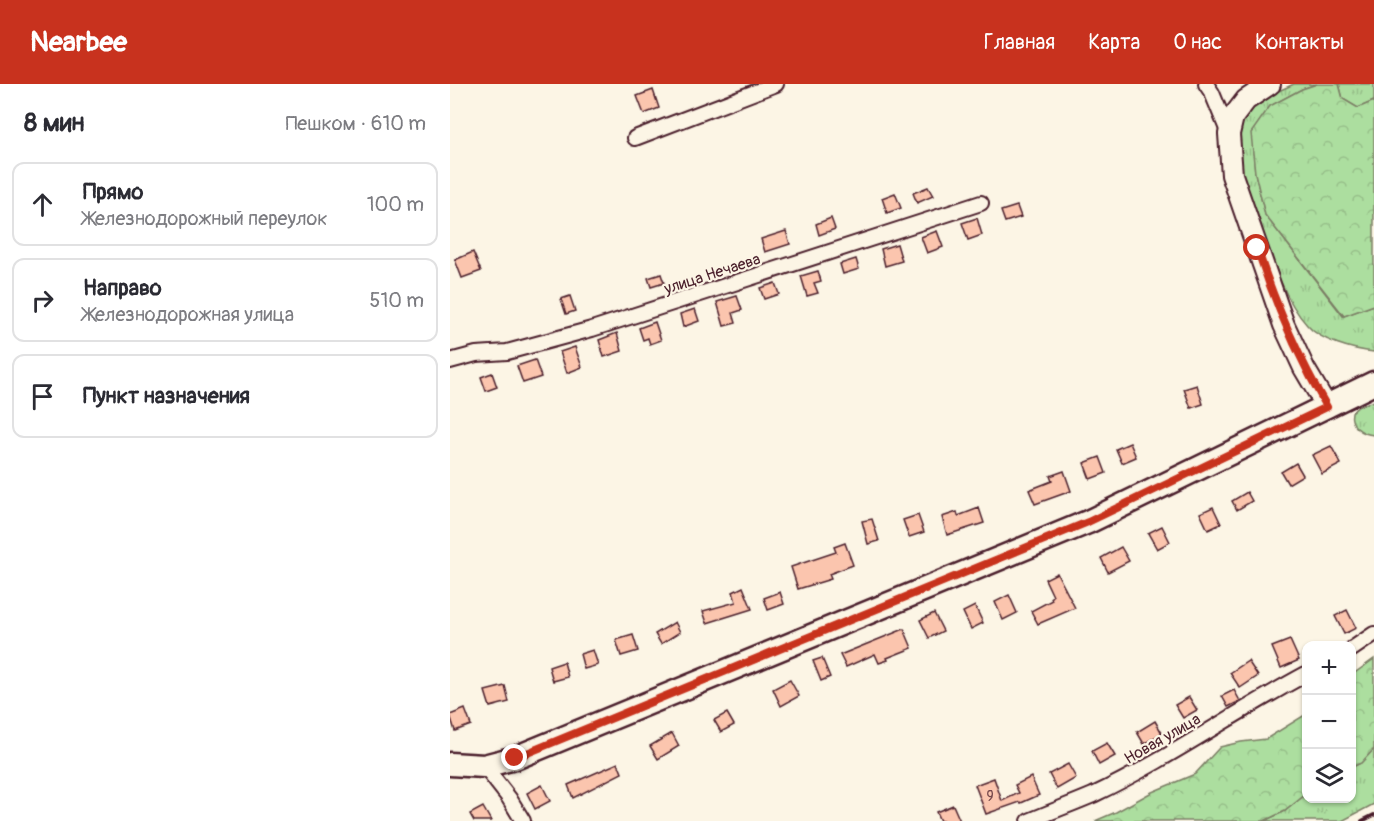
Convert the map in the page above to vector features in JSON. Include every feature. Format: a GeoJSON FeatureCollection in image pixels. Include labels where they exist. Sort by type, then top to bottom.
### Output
{"type":"FeatureCollection","features":[{"type":"Feature","properties":{"kind":"main road"},"geometry":{"type":"LineString","coordinates":[[1270,84],[1246,100],[1233,117],[1228,134],[1232,175],[1270,288],[1299,357],[1327,407]]}},
{"type":"Feature","properties":{"kind":"main road"},"geometry":{"type":"LineString","coordinates":[[450,765],[484,766],[515,758],[1088,522],[1369,388]]}},
{"type":"Feature","properties":{"kind":"street"},"geometry":{"type":"LineString","coordinates":[[635,138],[776,84]]}},
{"type":"Feature","properties":{"kind":"street"},"geometry":{"type":"LineString","coordinates":[[1206,84],[1212,93],[1228,134]]}},
{"type":"Feature","properties":{"kind":"street","name":"улица Нечаева"},"geometry":{"type":"LineString","coordinates":[[450,361],[476,354],[507,352],[592,329],[981,203]]}},
{"type":"Feature","properties":{"kind":"street"},"geometry":{"type":"LineString","coordinates":[[1356,646],[1374,634]]}},
{"type":"Feature","properties":{"kind":"street","name":"Новая улица"},"geometry":{"type":"LineString","coordinates":[[1029,821],[1094,794],[1159,760],[1302,676]]}},
{"type":"Feature","properties":{"kind":"street"},"geometry":{"type":"LineString","coordinates":[[484,766],[509,798],[523,821]]}},
{"type":"Feature","properties":{"kind":"green space"},"geometry":{"type":"Polygon","coordinates":[[[1294,84],[1317,84],[1302,89],[1270,106],[1252,133],[1255,173],[1265,215],[1343,316],[1374,305],[1374,352],[1347,347],[1320,336],[1298,313],[1282,285],[1239,167],[1237,137],[1244,116],[1260,101],[1294,84]]]}},
{"type":"Feature","properties":{"kind":"green space"},"geometry":{"type":"Polygon","coordinates":[[[1317,84],[1339,84],[1343,99],[1358,108],[1374,101],[1374,305],[1344,316],[1265,215],[1255,173],[1251,133],[1270,106],[1302,89],[1317,84]]]}},
{"type":"Feature","properties":{"kind":"green space"},"geometry":{"type":"Polygon","coordinates":[[[1339,84],[1374,84],[1374,101],[1358,108],[1343,99],[1339,84]]]}},
{"type":"Feature","properties":{"kind":"green space"},"geometry":{"type":"Polygon","coordinates":[[[1374,401],[1374,435],[1365,433],[1354,425],[1352,412],[1359,406],[1374,401]]]}},
{"type":"Feature","properties":{"kind":"green space"},"geometry":{"type":"Polygon","coordinates":[[[1374,659],[1374,749],[1356,765],[1356,695],[1356,672],[1374,659]]]}},
{"type":"Feature","properties":{"kind":"green space"},"geometry":{"type":"Polygon","coordinates":[[[1302,717],[1302,797],[1285,811],[1264,821],[1095,821],[1152,792],[1195,774],[1220,747],[1266,739],[1302,717]]]}},
{"type":"Feature","properties":{"kind":"green space"},"geometry":{"type":"Polygon","coordinates":[[[1374,749],[1374,804],[1342,821],[1264,821],[1285,811],[1302,797],[1302,803],[1356,803],[1356,765],[1374,749]]]}},
{"type":"Feature","properties":{"kind":"building"},"geometry":{"type":"Polygon","coordinates":[[[653,90],[659,108],[644,114],[637,96],[653,90]]]}},
{"type":"Feature","properties":{"kind":"building"},"geometry":{"type":"Polygon","coordinates":[[[928,187],[933,196],[917,203],[913,193],[928,187]]]}},
{"type":"Feature","properties":{"kind":"building"},"geometry":{"type":"Polygon","coordinates":[[[895,193],[901,208],[887,213],[882,198],[895,193]]]}},
{"type":"Feature","properties":{"kind":"building"},"geometry":{"type":"Polygon","coordinates":[[[1017,206],[1021,217],[1005,222],[1001,211],[1017,206]]]}},
{"type":"Feature","properties":{"kind":"building"},"geometry":{"type":"Polygon","coordinates":[[[831,218],[835,229],[819,235],[816,224],[831,218]]]}},
{"type":"Feature","properties":{"kind":"building"},"geometry":{"type":"Polygon","coordinates":[[[977,218],[982,235],[968,240],[962,223],[977,218]]]}},
{"type":"Feature","properties":{"kind":"building"},"geometry":{"type":"Polygon","coordinates":[[[786,231],[790,244],[765,252],[761,239],[786,231]]]}},
{"type":"Feature","properties":{"kind":"building"},"geometry":{"type":"Polygon","coordinates":[[[937,231],[943,247],[927,253],[921,237],[937,231]]]}},
{"type":"Feature","properties":{"kind":"building"},"geometry":{"type":"Polygon","coordinates":[[[897,244],[902,261],[885,266],[881,249],[897,244]]]}},
{"type":"Feature","properties":{"kind":"building"},"geometry":{"type":"Polygon","coordinates":[[[473,252],[481,271],[462,278],[455,260],[473,252]]]}},
{"type":"Feature","properties":{"kind":"building"},"geometry":{"type":"Polygon","coordinates":[[[856,259],[859,269],[843,274],[840,264],[856,259]]]}},
{"type":"Feature","properties":{"kind":"building"},"geometry":{"type":"Polygon","coordinates":[[[818,271],[821,281],[814,283],[818,293],[807,296],[801,276],[818,271]]]}},
{"type":"Feature","properties":{"kind":"building"},"geometry":{"type":"Polygon","coordinates":[[[661,274],[664,283],[651,287],[648,278],[661,274]]]}},
{"type":"Feature","properties":{"kind":"building"},"geometry":{"type":"Polygon","coordinates":[[[775,283],[779,294],[764,299],[760,288],[775,283]]]}},
{"type":"Feature","properties":{"kind":"building"},"geometry":{"type":"Polygon","coordinates":[[[570,296],[575,311],[566,314],[561,299],[570,296]]]}},
{"type":"Feature","properties":{"kind":"building"},"geometry":{"type":"Polygon","coordinates":[[[737,296],[742,310],[733,313],[736,323],[724,326],[717,302],[737,296]]]}},
{"type":"Feature","properties":{"kind":"building"},"geometry":{"type":"Polygon","coordinates":[[[695,309],[699,321],[683,327],[680,314],[695,309]]]}},
{"type":"Feature","properties":{"kind":"building"},"geometry":{"type":"Polygon","coordinates":[[[655,322],[661,340],[650,344],[648,338],[643,340],[639,328],[655,322]]]}},
{"type":"Feature","properties":{"kind":"building"},"geometry":{"type":"Polygon","coordinates":[[[617,333],[622,351],[604,357],[599,340],[617,333]]]}},
{"type":"Feature","properties":{"kind":"building"},"geometry":{"type":"Polygon","coordinates":[[[575,347],[582,367],[567,373],[560,352],[575,347]]]}},
{"type":"Feature","properties":{"kind":"building"},"geometry":{"type":"Polygon","coordinates":[[[535,360],[541,377],[523,383],[517,366],[535,360]]]}},
{"type":"Feature","properties":{"kind":"building"},"geometry":{"type":"Polygon","coordinates":[[[492,373],[497,387],[486,391],[481,377],[492,373]]]}},
{"type":"Feature","properties":{"kind":"building"},"geometry":{"type":"Polygon","coordinates":[[[1197,385],[1203,404],[1191,408],[1184,389],[1197,385]]]}},
{"type":"Feature","properties":{"kind":"building"},"geometry":{"type":"Polygon","coordinates":[[[1130,443],[1136,457],[1122,463],[1116,449],[1130,443]]]}},
{"type":"Feature","properties":{"kind":"building"},"geometry":{"type":"Polygon","coordinates":[[[1331,446],[1341,464],[1322,474],[1312,455],[1331,446]]]}},
{"type":"Feature","properties":{"kind":"building"},"geometry":{"type":"Polygon","coordinates":[[[1100,457],[1106,473],[1090,479],[1084,463],[1100,457]]]}},
{"type":"Feature","properties":{"kind":"building"},"geometry":{"type":"Polygon","coordinates":[[[1296,463],[1303,475],[1288,484],[1281,472],[1296,463]]]}},
{"type":"Feature","properties":{"kind":"building"},"geometry":{"type":"Polygon","coordinates":[[[1064,471],[1071,491],[1035,504],[1029,490],[1052,481],[1050,476],[1064,471]]]}},
{"type":"Feature","properties":{"kind":"building"},"geometry":{"type":"Polygon","coordinates":[[[1247,492],[1252,501],[1237,510],[1232,501],[1247,492]]]}},
{"type":"Feature","properties":{"kind":"building"},"geometry":{"type":"Polygon","coordinates":[[[1213,507],[1221,524],[1208,530],[1200,513],[1213,507]]]}},
{"type":"Feature","properties":{"kind":"building"},"geometry":{"type":"Polygon","coordinates":[[[979,508],[984,523],[947,535],[942,517],[957,512],[958,516],[979,508]]]}},
{"type":"Feature","properties":{"kind":"building"},"geometry":{"type":"Polygon","coordinates":[[[918,515],[924,532],[909,537],[903,520],[918,515]]]}},
{"type":"Feature","properties":{"kind":"building"},"geometry":{"type":"Polygon","coordinates":[[[872,519],[879,541],[868,544],[862,521],[872,519]]]}},
{"type":"Feature","properties":{"kind":"building"},"geometry":{"type":"Polygon","coordinates":[[[1162,526],[1170,542],[1157,549],[1148,533],[1162,526]]]}},
{"type":"Feature","properties":{"kind":"building"},"geometry":{"type":"Polygon","coordinates":[[[845,543],[853,565],[829,574],[831,579],[798,589],[791,567],[836,552],[834,547],[845,543]]]}},
{"type":"Feature","properties":{"kind":"building"},"geometry":{"type":"Polygon","coordinates":[[[1121,547],[1129,561],[1108,572],[1101,558],[1121,547]]]}},
{"type":"Feature","properties":{"kind":"building"},"geometry":{"type":"Polygon","coordinates":[[[1057,573],[1075,608],[1038,624],[1031,611],[1052,600],[1053,596],[1045,579],[1057,573]]]}},
{"type":"Feature","properties":{"kind":"building"},"geometry":{"type":"Polygon","coordinates":[[[743,587],[752,609],[707,623],[703,611],[736,602],[733,592],[743,587]]]}},
{"type":"Feature","properties":{"kind":"building"},"geometry":{"type":"Polygon","coordinates":[[[780,592],[784,604],[768,610],[764,598],[780,592]]]}},
{"type":"Feature","properties":{"kind":"building"},"geometry":{"type":"Polygon","coordinates":[[[1009,595],[1017,613],[1003,620],[995,602],[1009,595]]]}},
{"type":"Feature","properties":{"kind":"building"},"geometry":{"type":"Polygon","coordinates":[[[975,606],[983,623],[971,629],[963,612],[975,606]]]}},
{"type":"Feature","properties":{"kind":"building"},"geometry":{"type":"Polygon","coordinates":[[[1347,610],[1356,628],[1344,634],[1335,616],[1347,610]]]}},
{"type":"Feature","properties":{"kind":"building"},"geometry":{"type":"Polygon","coordinates":[[[934,613],[943,631],[929,638],[920,620],[934,613]]]}},
{"type":"Feature","properties":{"kind":"building"},"geometry":{"type":"Polygon","coordinates":[[[675,622],[680,632],[661,644],[655,634],[675,622]]]}},
{"type":"Feature","properties":{"kind":"building"},"geometry":{"type":"Polygon","coordinates":[[[904,629],[912,648],[879,663],[875,654],[846,667],[840,655],[904,629]]]}},
{"type":"Feature","properties":{"kind":"building"},"geometry":{"type":"Polygon","coordinates":[[[633,635],[638,651],[621,656],[616,640],[633,635]]]}},
{"type":"Feature","properties":{"kind":"building"},"geometry":{"type":"Polygon","coordinates":[[[1290,640],[1299,660],[1281,668],[1272,647],[1290,640]]]}},
{"type":"Feature","properties":{"kind":"building"},"geometry":{"type":"Polygon","coordinates":[[[593,650],[598,665],[584,669],[580,654],[593,650]]]}},
{"type":"Feature","properties":{"kind":"building"},"geometry":{"type":"Polygon","coordinates":[[[822,658],[830,677],[821,681],[813,661],[822,658]]]}},
{"type":"Feature","properties":{"kind":"building"},"geometry":{"type":"Polygon","coordinates":[[[1248,661],[1258,676],[1240,688],[1230,673],[1248,661]]]}},
{"type":"Feature","properties":{"kind":"building"},"geometry":{"type":"Polygon","coordinates":[[[564,662],[568,677],[553,681],[549,667],[564,662]]]}},
{"type":"Feature","properties":{"kind":"building"},"geometry":{"type":"Polygon","coordinates":[[[790,680],[799,696],[781,706],[773,689],[790,680]]]}},
{"type":"Feature","properties":{"kind":"building"},"geometry":{"type":"Polygon","coordinates":[[[505,686],[509,702],[490,707],[485,691],[505,686]]]}},
{"type":"Feature","properties":{"kind":"building"},"geometry":{"type":"Polygon","coordinates":[[[1234,690],[1240,701],[1228,707],[1222,696],[1234,690]]]}},
{"type":"Feature","properties":{"kind":"building"},"geometry":{"type":"Polygon","coordinates":[[[1189,697],[1197,710],[1183,718],[1175,705],[1189,697]]]}},
{"type":"Feature","properties":{"kind":"building"},"geometry":{"type":"Polygon","coordinates":[[[465,709],[471,725],[455,731],[450,715],[465,709]]]}},
{"type":"Feature","properties":{"kind":"building"},"geometry":{"type":"Polygon","coordinates":[[[727,713],[734,725],[721,732],[714,720],[727,713]]]}},
{"type":"Feature","properties":{"kind":"building"},"geometry":{"type":"Polygon","coordinates":[[[1155,721],[1162,733],[1144,744],[1137,732],[1155,721]]]}},
{"type":"Feature","properties":{"kind":"building"},"geometry":{"type":"Polygon","coordinates":[[[672,733],[679,746],[658,759],[650,746],[672,733]]]}},
{"type":"Feature","properties":{"kind":"building"},"geometry":{"type":"Polygon","coordinates":[[[1107,743],[1115,756],[1099,765],[1092,751],[1107,743]]]}},
{"type":"Feature","properties":{"kind":"building"},"geometry":{"type":"Polygon","coordinates":[[[618,763],[622,773],[573,798],[568,785],[618,763]]]}},
{"type":"Feature","properties":{"kind":"building"},"geometry":{"type":"Polygon","coordinates":[[[1068,764],[1076,778],[1057,789],[1049,774],[1068,764]]]}},
{"type":"Feature","properties":{"kind":"building"},"geometry":{"type":"Polygon","coordinates":[[[1031,777],[1039,795],[986,814],[975,785],[994,778],[1002,801],[1019,793],[1015,785],[1031,777]]]}},
{"type":"Feature","properties":{"kind":"building"},"geometry":{"type":"Polygon","coordinates":[[[542,785],[550,801],[535,809],[527,793],[542,785]]]}},
{"type":"Feature","properties":{"kind":"building"},"geometry":{"type":"Polygon","coordinates":[[[953,805],[960,821],[940,821],[936,812],[953,805]]]}},
{"type":"Feature","properties":{"kind":"building"},"geometry":{"type":"Polygon","coordinates":[[[483,807],[491,821],[474,821],[470,814],[483,807]]]}},
{"type":"Feature","properties":{"kind":"railway"},"geometry":{"type":"LineString","coordinates":[[1362,821],[1374,815]]}},
{"type":"Feature","properties":{"kind":"route"},"geometry":{"type":"LineString","coordinates":[[515,758],[1088,522],[1327,407],[1304,368],[1284,325],[1257,248]]}}]}
